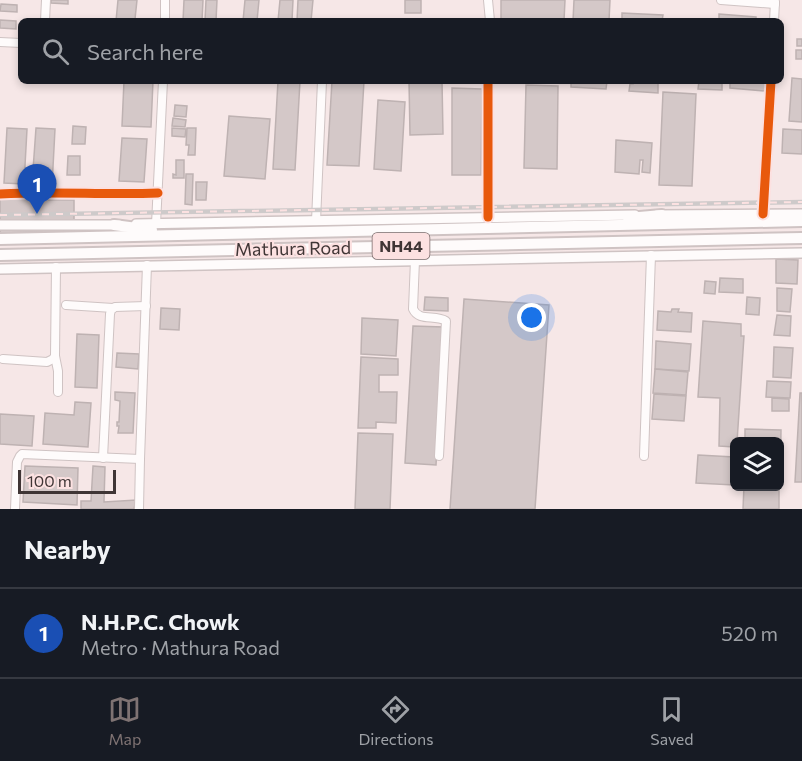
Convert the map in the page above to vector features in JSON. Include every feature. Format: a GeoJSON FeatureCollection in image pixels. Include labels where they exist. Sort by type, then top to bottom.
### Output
{"type":"FeatureCollection","features":[{"type":"Feature","properties":{"kind":"highway"},"geometry":{"type":"LineString","coordinates":[[586,226],[606,220],[662,214]]}},
{"type":"Feature","properties":{"kind":"highway","name":"NH44"},"geometry":{"type":"LineString","coordinates":[[586,226],[802,221]]}},
{"type":"Feature","properties":{"kind":"highway"},"geometry":{"type":"LineString","coordinates":[[114,225],[186,235]]}},
{"type":"Feature","properties":{"kind":"highway","name":"Mathura Road"},"geometry":{"type":"LineString","coordinates":[[0,239],[586,226]]}},
{"type":"Feature","properties":{"kind":"highway","name":"Mathura Road"},"geometry":{"type":"LineString","coordinates":[[0,255],[802,238]]}},
{"type":"Feature","properties":{"kind":"main road"},"geometry":{"type":"LineString","coordinates":[[0,225],[114,225],[662,214],[802,214]]}},
{"type":"Feature","properties":{"kind":"main road"},"geometry":{"type":"LineString","coordinates":[[0,269],[802,252]]}},
{"type":"Feature","properties":{"kind":"street"},"geometry":{"type":"LineString","coordinates":[[45,18],[46,0]]}},
{"type":"Feature","properties":{"kind":"street"},"geometry":{"type":"LineString","coordinates":[[165,0],[165,18]]}},
{"type":"Feature","properties":{"kind":"street"},"geometry":{"type":"LineString","coordinates":[[488,0],[490,18]]}},
{"type":"Feature","properties":{"kind":"street"},"geometry":{"type":"LineString","coordinates":[[721,0],[775,2],[774,18]]}},
{"type":"Feature","properties":{"kind":"street"},"geometry":{"type":"LineString","coordinates":[[0,42],[18,43]]}},
{"type":"Feature","properties":{"kind":"street"},"geometry":{"type":"LineString","coordinates":[[156,224],[163,84]]}},
{"type":"Feature","properties":{"kind":"street"},"geometry":{"type":"LineString","coordinates":[[316,220],[322,84]]}},
{"type":"Feature","properties":{"kind":"street"},"geometry":{"type":"LineString","coordinates":[[488,84],[488,217]]}},
{"type":"Feature","properties":{"kind":"street"},"geometry":{"type":"LineString","coordinates":[[763,214],[771,84]]}},
{"type":"Feature","properties":{"kind":"street"},"geometry":{"type":"LineString","coordinates":[[0,194],[26,192],[158,193]]}},
{"type":"Feature","properties":{"kind":"street"},"geometry":{"type":"LineString","coordinates":[[644,456],[651,255]]}},
{"type":"Feature","properties":{"kind":"street"},"geometry":{"type":"LineString","coordinates":[[415,260],[413,309],[415,314],[441,318],[446,321],[439,456]]}},
{"type":"Feature","properties":{"kind":"street"},"geometry":{"type":"LineString","coordinates":[[139,509],[147,266]]}},
{"type":"Feature","properties":{"kind":"street"},"geometry":{"type":"LineString","coordinates":[[56,267],[55,356],[58,392]]}},
{"type":"Feature","properties":{"kind":"street"},"geometry":{"type":"LineString","coordinates":[[66,305],[113,308],[146,306]]}},
{"type":"Feature","properties":{"kind":"street"},"geometry":{"type":"LineString","coordinates":[[103,458],[109,317],[113,308]]}},
{"type":"Feature","properties":{"kind":"street"},"geometry":{"type":"LineString","coordinates":[[3,360],[47,362],[55,356]]}},
{"type":"Feature","properties":{"kind":"street"},"geometry":{"type":"LineString","coordinates":[[15,509],[17,462],[20,456],[27,453],[140,459]]}},
{"type":"Feature","properties":{"kind":"building"},"geometry":{"type":"Polygon","coordinates":[[[51,0],[68,0],[68,4],[51,3],[51,0]]]}},
{"type":"Feature","properties":{"kind":"building"},"geometry":{"type":"Polygon","coordinates":[[[118,0],[137,0],[135,18],[116,18],[118,0]]]}},
{"type":"Feature","properties":{"kind":"building"},"geometry":{"type":"Polygon","coordinates":[[[184,0],[203,0],[202,18],[183,18],[184,0]]]}},
{"type":"Feature","properties":{"kind":"building"},"geometry":{"type":"Polygon","coordinates":[[[206,0],[217,0],[216,18],[205,18],[206,0]]]}},
{"type":"Feature","properties":{"kind":"building"},"geometry":{"type":"Polygon","coordinates":[[[245,0],[259,0],[257,18],[243,18],[245,0]]]}},
{"type":"Feature","properties":{"kind":"building"},"geometry":{"type":"Polygon","coordinates":[[[280,0],[293,0],[292,18],[278,18],[280,0]]]}},
{"type":"Feature","properties":{"kind":"building"},"geometry":{"type":"Polygon","coordinates":[[[298,0],[313,0],[311,18],[297,18],[298,0]]]}},
{"type":"Feature","properties":{"kind":"building"},"geometry":{"type":"Polygon","coordinates":[[[405,0],[421,0],[421,13],[405,13],[405,0]]]}},
{"type":"Feature","properties":{"kind":"building"},"geometry":{"type":"Polygon","coordinates":[[[501,0],[565,0],[564,18],[501,18],[501,0]]]}},
{"type":"Feature","properties":{"kind":"building"},"geometry":{"type":"Polygon","coordinates":[[[574,0],[610,0],[609,18],[573,18],[574,0]]]}},
{"type":"Feature","properties":{"kind":"building"},"geometry":{"type":"Polygon","coordinates":[[[1,4],[17,5],[17,12],[0,11],[1,4]]]}},
{"type":"Feature","properties":{"kind":"building"},"geometry":{"type":"Polygon","coordinates":[[[622,13],[663,15],[662,18],[622,18],[622,13]]]}},
{"type":"Feature","properties":{"kind":"building"},"geometry":{"type":"Polygon","coordinates":[[[719,14],[756,17],[756,18],[719,18],[719,14]]]}},
{"type":"Feature","properties":{"kind":"building"},"geometry":{"type":"Polygon","coordinates":[[[0,20],[16,21],[16,29],[0,28],[0,20]]]}},
{"type":"Feature","properties":{"kind":"building"},"geometry":{"type":"Polygon","coordinates":[[[797,39],[802,39],[802,46],[797,46],[797,39]]]}},
{"type":"Feature","properties":{"kind":"building"},"geometry":{"type":"Polygon","coordinates":[[[796,50],[802,50],[802,59],[796,59],[796,50]]]}},
{"type":"Feature","properties":{"kind":"building"},"geometry":{"type":"Polygon","coordinates":[[[792,78],[802,79],[802,122],[789,121],[792,78]]]}},
{"type":"Feature","properties":{"kind":"building"},"geometry":{"type":"Polygon","coordinates":[[[124,84],[153,84],[151,127],[122,126],[124,84]]]}},
{"type":"Feature","properties":{"kind":"building"},"geometry":{"type":"Polygon","coordinates":[[[278,84],[300,84],[295,170],[273,169],[278,84]]]}},
{"type":"Feature","properties":{"kind":"building"},"geometry":{"type":"Polygon","coordinates":[[[332,84],[364,84],[359,166],[327,165],[332,84]]]}},
{"type":"Feature","properties":{"kind":"building"},"geometry":{"type":"Polygon","coordinates":[[[409,84],[442,84],[443,134],[410,135],[409,84]]]}},
{"type":"Feature","properties":{"kind":"building"},"geometry":{"type":"Polygon","coordinates":[[[571,84],[607,84],[606,89],[571,87],[571,84]]]}},
{"type":"Feature","properties":{"kind":"building"},"geometry":{"type":"Polygon","coordinates":[[[630,84],[658,84],[658,93],[629,91],[630,84]]]}},
{"type":"Feature","properties":{"kind":"building"},"geometry":{"type":"Polygon","coordinates":[[[699,84],[722,84],[722,90],[698,89],[699,84]]]}},
{"type":"Feature","properties":{"kind":"building"},"geometry":{"type":"Polygon","coordinates":[[[730,84],[766,84],[765,91],[730,88],[730,84]]]}},
{"type":"Feature","properties":{"kind":"building"},"geometry":{"type":"Polygon","coordinates":[[[526,85],[558,86],[557,169],[524,168],[526,85]]]}},
{"type":"Feature","properties":{"kind":"building"},"geometry":{"type":"Polygon","coordinates":[[[452,88],[482,89],[481,175],[452,175],[452,88]]]}},
{"type":"Feature","properties":{"kind":"building"},"geometry":{"type":"Polygon","coordinates":[[[663,92],[696,94],[692,186],[659,185],[663,92]]]}},
{"type":"Feature","properties":{"kind":"building"},"geometry":{"type":"Polygon","coordinates":[[[378,100],[405,102],[401,171],[374,169],[378,100]]]}},
{"type":"Feature","properties":{"kind":"building"},"geometry":{"type":"Polygon","coordinates":[[[175,105],[187,106],[186,117],[174,116],[175,105]]]}},
{"type":"Feature","properties":{"kind":"building"},"geometry":{"type":"Polygon","coordinates":[[[229,116],[270,119],[265,179],[224,176],[229,116]]]}},
{"type":"Feature","properties":{"kind":"building"},"geometry":{"type":"Polygon","coordinates":[[[173,118],[186,120],[185,127],[172,126],[173,118]]]}},
{"type":"Feature","properties":{"kind":"building"},"geometry":{"type":"Polygon","coordinates":[[[73,126],[86,127],[85,144],[72,144],[73,126]]]}},
{"type":"Feature","properties":{"kind":"building"},"geometry":{"type":"Polygon","coordinates":[[[7,128],[27,129],[24,184],[4,183],[7,128]]]}},
{"type":"Feature","properties":{"kind":"building"},"geometry":{"type":"Polygon","coordinates":[[[36,128],[55,129],[52,186],[32,184],[36,128]]]}},
{"type":"Feature","properties":{"kind":"building"},"geometry":{"type":"Polygon","coordinates":[[[172,128],[186,129],[185,137],[172,136],[172,128]]]}},
{"type":"Feature","properties":{"kind":"building"},"geometry":{"type":"Polygon","coordinates":[[[187,128],[196,128],[195,155],[188,155],[187,128]]]}},
{"type":"Feature","properties":{"kind":"building"},"geometry":{"type":"Polygon","coordinates":[[[783,129],[802,130],[802,154],[782,153],[783,129]]]}},
{"type":"Feature","properties":{"kind":"building"},"geometry":{"type":"Polygon","coordinates":[[[122,138],[147,139],[144,182],[119,181],[122,138]]]}},
{"type":"Feature","properties":{"kind":"building"},"geometry":{"type":"Polygon","coordinates":[[[616,140],[652,143],[650,173],[642,172],[643,160],[640,160],[639,174],[615,172],[616,140]]]}},
{"type":"Feature","properties":{"kind":"building"},"geometry":{"type":"Polygon","coordinates":[[[68,156],[80,156],[80,175],[67,175],[68,156]]]}},
{"type":"Feature","properties":{"kind":"building"},"geometry":{"type":"Polygon","coordinates":[[[176,160],[184,160],[184,178],[173,178],[173,174],[176,175],[176,160]]]}},
{"type":"Feature","properties":{"kind":"building"},"geometry":{"type":"Polygon","coordinates":[[[186,174],[193,174],[192,205],[185,204],[186,174]]]}},
{"type":"Feature","properties":{"kind":"building"},"geometry":{"type":"Polygon","coordinates":[[[196,182],[207,182],[206,200],[196,200],[196,182]]]}},
{"type":"Feature","properties":{"kind":"building"},"geometry":{"type":"Polygon","coordinates":[[[49,196],[49,200],[74,200],[74,227],[42,228],[42,232],[0,233],[0,197],[49,196]]]}},
{"type":"Feature","properties":{"kind":"building"},"geometry":{"type":"Polygon","coordinates":[[[776,259],[798,260],[797,284],[776,283],[776,259]]]}},
{"type":"Feature","properties":{"kind":"building"},"geometry":{"type":"Polygon","coordinates":[[[720,278],[743,279],[743,293],[719,292],[720,278]]]}},
{"type":"Feature","properties":{"kind":"building"},"geometry":{"type":"Polygon","coordinates":[[[705,281],[716,282],[715,294],[704,293],[705,281]]]}},
{"type":"Feature","properties":{"kind":"building"},"geometry":{"type":"Polygon","coordinates":[[[777,288],[792,289],[790,312],[777,311],[777,288]]]}},
{"type":"Feature","properties":{"kind":"building"},"geometry":{"type":"Polygon","coordinates":[[[425,297],[448,298],[448,311],[424,310],[425,297]]]}},
{"type":"Feature","properties":{"kind":"building"},"geometry":{"type":"Polygon","coordinates":[[[747,297],[760,298],[759,315],[746,314],[747,297]]]}},
{"type":"Feature","properties":{"kind":"building"},"geometry":{"type":"Polygon","coordinates":[[[464,299],[549,305],[535,509],[450,509],[464,299]]]}},
{"type":"Feature","properties":{"kind":"building"},"geometry":{"type":"Polygon","coordinates":[[[161,308],[180,309],[179,330],[160,329],[161,308]]]}},
{"type":"Feature","properties":{"kind":"building"},"geometry":{"type":"Polygon","coordinates":[[[672,309],[692,313],[691,332],[657,330],[658,311],[671,312],[672,309]]]}},
{"type":"Feature","properties":{"kind":"building"},"geometry":{"type":"Polygon","coordinates":[[[777,315],[791,316],[790,336],[774,335],[777,315]]]}},
{"type":"Feature","properties":{"kind":"building"},"geometry":{"type":"Polygon","coordinates":[[[362,318],[398,320],[396,356],[361,354],[362,318]]]}},
{"type":"Feature","properties":{"kind":"building"},"geometry":{"type":"Polygon","coordinates":[[[703,321],[741,324],[741,336],[744,336],[737,437],[730,437],[730,447],[719,446],[720,398],[698,397],[703,321]]]}},
{"type":"Feature","properties":{"kind":"building"},"geometry":{"type":"Polygon","coordinates":[[[413,326],[443,327],[436,465],[405,463],[413,326]]]}},
{"type":"Feature","properties":{"kind":"building"},"geometry":{"type":"Polygon","coordinates":[[[77,334],[99,335],[97,388],[75,387],[77,334]]]}},
{"type":"Feature","properties":{"kind":"building"},"geometry":{"type":"Polygon","coordinates":[[[656,341],[691,344],[689,371],[655,369],[656,341]]]}},
{"type":"Feature","properties":{"kind":"building"},"geometry":{"type":"Polygon","coordinates":[[[774,347],[793,348],[791,378],[773,377],[774,347]]]}},
{"type":"Feature","properties":{"kind":"building"},"geometry":{"type":"Polygon","coordinates":[[[117,353],[139,354],[138,369],[116,367],[117,353]]]}},
{"type":"Feature","properties":{"kind":"building"},"geometry":{"type":"Polygon","coordinates":[[[361,357],[398,359],[398,375],[379,375],[379,392],[397,392],[396,423],[376,422],[376,428],[358,428],[361,357]]]}},
{"type":"Feature","properties":{"kind":"building"},"geometry":{"type":"Polygon","coordinates":[[[655,369],[688,372],[686,395],[653,393],[655,369]]]}},
{"type":"Feature","properties":{"kind":"building"},"geometry":{"type":"Polygon","coordinates":[[[767,381],[791,382],[790,398],[766,397],[767,381]]]}},
{"type":"Feature","properties":{"kind":"building"},"geometry":{"type":"Polygon","coordinates":[[[115,392],[135,393],[133,433],[118,433],[120,401],[115,400],[115,392]]]}},
{"type":"Feature","properties":{"kind":"building"},"geometry":{"type":"Polygon","coordinates":[[[800,393],[802,393],[802,482],[795,482],[800,393]]]}},
{"type":"Feature","properties":{"kind":"building"},"geometry":{"type":"Polygon","coordinates":[[[654,394],[686,396],[684,421],[652,419],[654,394]]]}},
{"type":"Feature","properties":{"kind":"building"},"geometry":{"type":"Polygon","coordinates":[[[772,398],[789,399],[789,411],[772,411],[772,398]]]}},
{"type":"Feature","properties":{"kind":"building"},"geometry":{"type":"Polygon","coordinates":[[[75,402],[91,403],[88,447],[43,444],[45,413],[74,415],[75,402]]]}},
{"type":"Feature","properties":{"kind":"building"},"geometry":{"type":"Polygon","coordinates":[[[0,414],[34,416],[32,446],[0,444],[0,414]]]}},
{"type":"Feature","properties":{"kind":"building"},"geometry":{"type":"Polygon","coordinates":[[[745,429],[781,430],[781,437],[745,437],[745,429]]]}},
{"type":"Feature","properties":{"kind":"building"},"geometry":{"type":"Polygon","coordinates":[[[358,433],[393,434],[390,509],[355,509],[358,433]]]}},
{"type":"Feature","properties":{"kind":"building"},"geometry":{"type":"Polygon","coordinates":[[[698,455],[730,457],[730,485],[696,483],[698,455]]]}},
{"type":"Feature","properties":{"kind":"building"},"geometry":{"type":"Polygon","coordinates":[[[25,466],[78,468],[77,505],[23,502],[25,466]]]}},
{"type":"Feature","properties":{"kind":"building"},"geometry":{"type":"Polygon","coordinates":[[[93,466],[105,467],[104,502],[136,500],[134,509],[81,509],[81,501],[91,501],[93,466]]]}},
{"type":"Feature","properties":{"kind":"building"},"geometry":{"type":"Polygon","coordinates":[[[744,491],[779,491],[779,509],[743,509],[744,491]]]}},
{"type":"Feature","properties":{"kind":"railway"},"geometry":{"type":"LineString","coordinates":[[0,215],[802,202]]}},
{"type":"Feature","properties":{"kind":"cycle path"},"geometry":{"type":"LineString","coordinates":[[488,84],[488,217]]}},
{"type":"Feature","properties":{"kind":"cycle path"},"geometry":{"type":"LineString","coordinates":[[763,214],[771,84]]}},
{"type":"Feature","properties":{"kind":"cycle path"},"geometry":{"type":"LineString","coordinates":[[0,194],[158,193]]}},
{"type":"Feature","properties":{"kind":"place","name":"N.H.P.C. Chowk"},"geometry":{"type":"Point","coordinates":[37,214]}}]}
